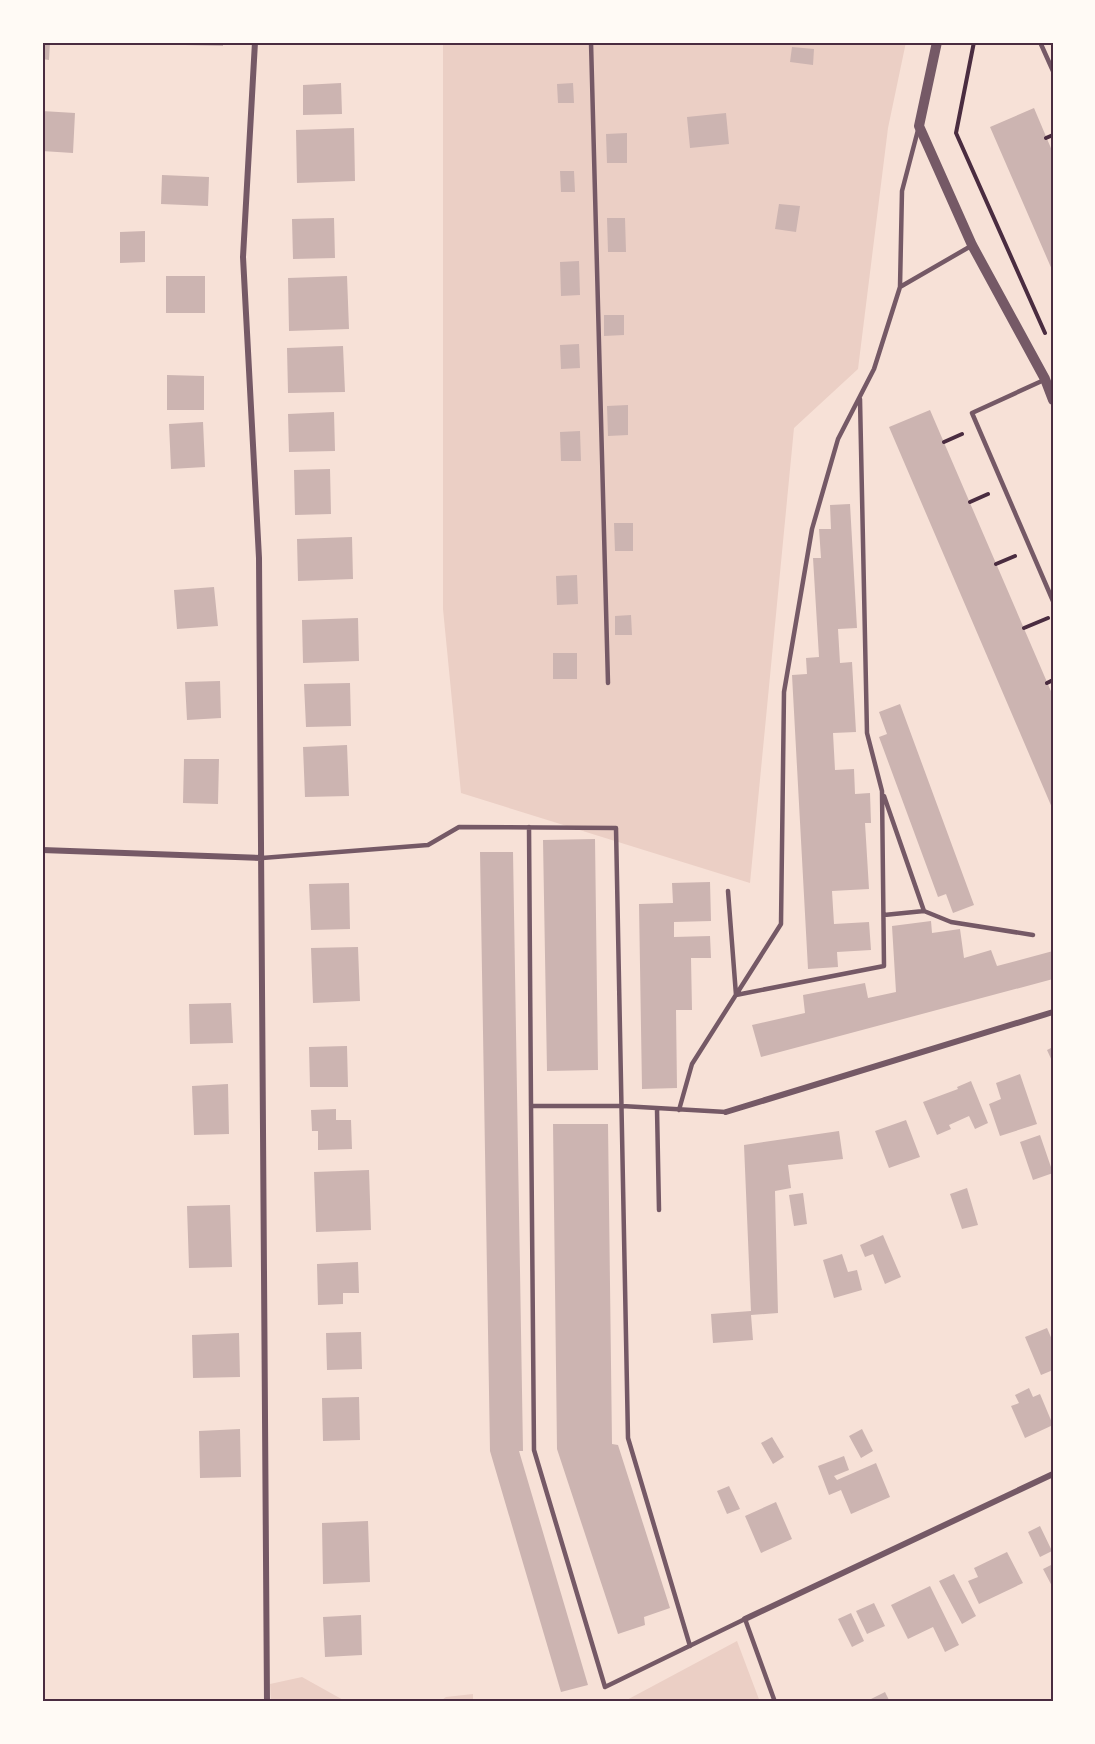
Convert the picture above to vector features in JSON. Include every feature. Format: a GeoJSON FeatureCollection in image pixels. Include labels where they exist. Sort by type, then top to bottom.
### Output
{"type":"FeatureCollection","features":[{"type":"Feature","properties":{"kind":"street"},"geometry":{"type":"LineString","coordinates":[[255,42],[243,257],[259,558],[267,1702]]}},
{"type":"Feature","properties":{"kind":"street"},"geometry":{"type":"LineString","coordinates":[[938,42],[919,126],[972,245],[1045,379],[1053,400]]}},
{"type":"Feature","properties":{"kind":"street"},"geometry":{"type":"LineString","coordinates":[[42,850],[262,858]]}},
{"type":"Feature","properties":{"kind":"street"},"geometry":{"type":"LineString","coordinates":[[726,1112],[1053,1012]]}},
{"type":"Feature","properties":{"kind":"street"},"geometry":{"type":"LineString","coordinates":[[744,1619],[1053,1474]]}},
{"type":"Feature","properties":{"kind":"lane"},"geometry":{"type":"LineString","coordinates":[[591,42],[608,683]]}},
{"type":"Feature","properties":{"kind":"lane"},"geometry":{"type":"LineString","coordinates":[[1040,42],[1053,71]]}},
{"type":"Feature","properties":{"kind":"lane"},"geometry":{"type":"LineString","coordinates":[[679,1110],[692,1064],[781,924],[784,692],[812,529],[838,439],[874,369],[900,287],[902,191],[919,126]]}},
{"type":"Feature","properties":{"kind":"lane"},"geometry":{"type":"LineString","coordinates":[[900,287],[972,245]]}},
{"type":"Feature","properties":{"kind":"lane"},"geometry":{"type":"LineString","coordinates":[[1045,379],[972,413],[1053,601]]}},
{"type":"Feature","properties":{"kind":"lane"},"geometry":{"type":"LineString","coordinates":[[860,398],[867,733],[882,791],[924,910]]}},
{"type":"Feature","properties":{"kind":"lane"},"geometry":{"type":"LineString","coordinates":[[736,995],[884,966],[882,791]]}},
{"type":"Feature","properties":{"kind":"lane"},"geometry":{"type":"LineString","coordinates":[[262,858],[428,845],[459,827],[616,828],[628,1438],[690,1646]]}},
{"type":"Feature","properties":{"kind":"lane"},"geometry":{"type":"LineString","coordinates":[[529,827],[534,1450],[604,1687],[744,1619],[775,1702]]}},
{"type":"Feature","properties":{"kind":"lane"},"geometry":{"type":"LineString","coordinates":[[728,891],[736,995]]}},
{"type":"Feature","properties":{"kind":"lane"},"geometry":{"type":"LineString","coordinates":[[884,915],[924,910],[951,922],[1033,934]]}},
{"type":"Feature","properties":{"kind":"lane"},"geometry":{"type":"LineString","coordinates":[[531,1106],[622,1106],[726,1112]]}},
{"type":"Feature","properties":{"kind":"lane"},"geometry":{"type":"LineString","coordinates":[[657,1109],[659,1210]]}},
{"type":"Feature","properties":{"kind":"path"},"geometry":{"type":"LineString","coordinates":[[974,42],[956,133],[1048,339]]}},
{"type":"Feature","properties":{"kind":"path"},"geometry":{"type":"LineString","coordinates":[[1046,138],[1053,135]]}},
{"type":"Feature","properties":{"kind":"path"},"geometry":{"type":"LineString","coordinates":[[1024,628],[1053,616]]}},
{"type":"Feature","properties":{"kind":"path"},"geometry":{"type":"LineString","coordinates":[[1047,683],[1053,681]]}},
{"type":"Feature","properties":{"kind":"shaded area"},"geometry":{"type":"Polygon","coordinates":[[[443,42],[906,42],[888,128],[858,369],[794,428],[750,883],[461,793],[443,609],[443,42]]]}},
{"type":"Feature","properties":{"kind":"shaded area"},"geometry":{"type":"Polygon","coordinates":[[[737,1641],[760,1702],[623,1702],[737,1641]]]}},
{"type":"Feature","properties":{"kind":"shaded area"},"geometry":{"type":"Polygon","coordinates":[[[302,1677],[346,1702],[271,1702],[270,1684],[302,1677]]]}},
{"type":"Feature","properties":{"kind":"shaded area"},"geometry":{"type":"Polygon","coordinates":[[[473,1694],[473,1702],[439,1702],[446,1697],[473,1694]]]}},
{"type":"Feature","properties":{"kind":"building"},"geometry":{"type":"Polygon","coordinates":[[[42,42],[50,42],[49,60],[42,59],[42,42]]]}},
{"type":"Feature","properties":{"kind":"building"},"geometry":{"type":"Polygon","coordinates":[[[186,42],[223,42],[223,46],[185,45],[186,42]]]}},
{"type":"Feature","properties":{"kind":"building"},"geometry":{"type":"Polygon","coordinates":[[[792,47],[814,49],[813,65],[790,62],[792,47]]]}},
{"type":"Feature","properties":{"kind":"building"},"geometry":{"type":"Polygon","coordinates":[[[341,83],[342,114],[303,115],[303,85],[341,83]]]}},
{"type":"Feature","properties":{"kind":"building"},"geometry":{"type":"Polygon","coordinates":[[[573,83],[574,103],[558,103],[557,84],[573,83]]]}},
{"type":"Feature","properties":{"kind":"building"},"geometry":{"type":"Polygon","coordinates":[[[1034,108],[1053,153],[1053,272],[990,127],[1034,108]]]}},
{"type":"Feature","properties":{"kind":"building"},"geometry":{"type":"Polygon","coordinates":[[[42,111],[75,113],[73,153],[42,151],[42,111]]]}},
{"type":"Feature","properties":{"kind":"building"},"geometry":{"type":"Polygon","coordinates":[[[726,113],[729,144],[690,148],[687,117],[726,113]]]}},
{"type":"Feature","properties":{"kind":"building"},"geometry":{"type":"Polygon","coordinates":[[[354,128],[355,181],[297,183],[296,130],[354,128]]]}},
{"type":"Feature","properties":{"kind":"building"},"geometry":{"type":"Polygon","coordinates":[[[627,133],[627,163],[607,163],[606,134],[627,133]]]}},
{"type":"Feature","properties":{"kind":"building"},"geometry":{"type":"Polygon","coordinates":[[[560,171],[574,171],[575,192],[561,192],[560,171]]]}},
{"type":"Feature","properties":{"kind":"building"},"geometry":{"type":"Polygon","coordinates":[[[162,175],[209,177],[208,206],[161,204],[162,175]]]}},
{"type":"Feature","properties":{"kind":"building"},"geometry":{"type":"Polygon","coordinates":[[[779,204],[800,206],[796,232],[775,229],[779,204]]]}},
{"type":"Feature","properties":{"kind":"building"},"geometry":{"type":"Polygon","coordinates":[[[334,218],[335,258],[293,259],[292,219],[334,218]]]}},
{"type":"Feature","properties":{"kind":"building"},"geometry":{"type":"Polygon","coordinates":[[[607,218],[625,218],[626,252],[608,252],[607,218]]]}},
{"type":"Feature","properties":{"kind":"building"},"geometry":{"type":"Polygon","coordinates":[[[145,231],[145,262],[120,263],[120,232],[145,231]]]}},
{"type":"Feature","properties":{"kind":"building"},"geometry":{"type":"Polygon","coordinates":[[[579,261],[580,295],[561,296],[560,262],[579,261]]]}},
{"type":"Feature","properties":{"kind":"building"},"geometry":{"type":"Polygon","coordinates":[[[166,276],[205,276],[205,313],[166,313],[166,276]]]}},
{"type":"Feature","properties":{"kind":"building"},"geometry":{"type":"Polygon","coordinates":[[[347,276],[349,329],[289,331],[288,278],[347,276]]]}},
{"type":"Feature","properties":{"kind":"building"},"geometry":{"type":"Polygon","coordinates":[[[604,315],[624,315],[624,335],[604,336],[604,315]]]}},
{"type":"Feature","properties":{"kind":"building"},"geometry":{"type":"Polygon","coordinates":[[[579,344],[580,368],[561,369],[560,345],[579,344]]]}},
{"type":"Feature","properties":{"kind":"building"},"geometry":{"type":"Polygon","coordinates":[[[343,346],[345,392],[288,393],[287,348],[343,346]]]}},
{"type":"Feature","properties":{"kind":"building"},"geometry":{"type":"Polygon","coordinates":[[[167,375],[204,376],[204,410],[167,410],[167,375]]]}},
{"type":"Feature","properties":{"kind":"building"},"geometry":{"type":"Polygon","coordinates":[[[628,405],[628,435],[608,436],[607,406],[628,405]]]}},
{"type":"Feature","properties":{"kind":"building"},"geometry":{"type":"Polygon","coordinates":[[[930,410],[1053,696],[1053,810],[889,427],[930,410]]]}},
{"type":"Feature","properties":{"kind":"building"},"geometry":{"type":"Polygon","coordinates":[[[334,412],[335,451],[289,452],[288,414],[334,412]]]}},
{"type":"Feature","properties":{"kind":"building"},"geometry":{"type":"Polygon","coordinates":[[[203,422],[205,467],[171,469],[169,424],[203,422]]]}},
{"type":"Feature","properties":{"kind":"building"},"geometry":{"type":"Polygon","coordinates":[[[580,431],[581,461],[561,461],[560,432],[580,431]]]}},
{"type":"Feature","properties":{"kind":"building"},"geometry":{"type":"Polygon","coordinates":[[[330,469],[331,514],[295,515],[294,470],[330,469]]]}},
{"type":"Feature","properties":{"kind":"building"},"geometry":{"type":"Polygon","coordinates":[[[850,504],[857,628],[838,629],[840,663],[852,662],[856,732],[833,733],[835,770],[854,769],[855,794],[870,793],[871,823],[865,823],[869,889],[832,891],[834,924],[869,922],[871,950],[837,952],[838,967],[808,969],[792,675],[807,674],[806,658],[819,657],[813,558],[821,558],[819,529],[831,529],[830,505],[850,504]]]}},
{"type":"Feature","properties":{"kind":"building"},"geometry":{"type":"Polygon","coordinates":[[[614,523],[633,523],[633,551],[615,551],[614,523]]]}},
{"type":"Feature","properties":{"kind":"building"},"geometry":{"type":"Polygon","coordinates":[[[352,537],[353,579],[298,581],[297,539],[352,537]]]}},
{"type":"Feature","properties":{"kind":"building"},"geometry":{"type":"Polygon","coordinates":[[[577,575],[578,604],[557,605],[556,576],[577,575]]]}},
{"type":"Feature","properties":{"kind":"building"},"geometry":{"type":"Polygon","coordinates":[[[214,587],[218,626],[177,629],[174,590],[214,587]]]}},
{"type":"Feature","properties":{"kind":"building"},"geometry":{"type":"Polygon","coordinates":[[[631,615],[632,635],[615,635],[615,616],[631,615]]]}},
{"type":"Feature","properties":{"kind":"building"},"geometry":{"type":"Polygon","coordinates":[[[358,618],[359,661],[303,663],[302,620],[358,618]]]}},
{"type":"Feature","properties":{"kind":"building"},"geometry":{"type":"Polygon","coordinates":[[[553,653],[577,653],[577,679],[553,679],[553,653]]]}},
{"type":"Feature","properties":{"kind":"building"},"geometry":{"type":"Polygon","coordinates":[[[220,681],[221,718],[187,720],[185,682],[220,681]]]}},
{"type":"Feature","properties":{"kind":"building"},"geometry":{"type":"Polygon","coordinates":[[[350,683],[351,726],[306,727],[304,684],[350,683]]]}},
{"type":"Feature","properties":{"kind":"building"},"geometry":{"type":"Polygon","coordinates":[[[900,704],[974,905],[953,913],[946,894],[938,897],[879,737],[887,734],[879,712],[900,704]]]}},
{"type":"Feature","properties":{"kind":"building"},"geometry":{"type":"Polygon","coordinates":[[[347,745],[349,796],[305,797],[303,747],[347,745]]]}},
{"type":"Feature","properties":{"kind":"building"},"geometry":{"type":"Polygon","coordinates":[[[184,759],[219,759],[218,804],[183,803],[184,759]]]}},
{"type":"Feature","properties":{"kind":"building"},"geometry":{"type":"Polygon","coordinates":[[[595,839],[598,1070],[547,1071],[543,840],[595,839]]]}},
{"type":"Feature","properties":{"kind":"building"},"geometry":{"type":"Polygon","coordinates":[[[480,852],[513,852],[523,1451],[519,1451],[588,1685],[561,1692],[490,1451],[480,852]]]}},
{"type":"Feature","properties":{"kind":"building"},"geometry":{"type":"Polygon","coordinates":[[[710,882],[711,921],[674,922],[674,937],[710,936],[711,958],[691,958],[692,1010],[676,1010],[677,1088],[642,1089],[639,904],[673,903],[672,883],[710,882]]]}},
{"type":"Feature","properties":{"kind":"building"},"geometry":{"type":"Polygon","coordinates":[[[349,883],[350,929],[311,930],[309,884],[349,883]]]}},
{"type":"Feature","properties":{"kind":"building"},"geometry":{"type":"Polygon","coordinates":[[[931,921],[932,933],[960,929],[964,958],[991,950],[997,966],[1053,951],[1053,979],[761,1057],[752,1025],[805,1013],[803,995],[865,983],[868,998],[896,992],[892,926],[931,921]]]}},
{"type":"Feature","properties":{"kind":"building"},"geometry":{"type":"Polygon","coordinates":[[[358,947],[360,1001],[313,1003],[311,948],[358,947]]]}},
{"type":"Feature","properties":{"kind":"building"},"geometry":{"type":"Polygon","coordinates":[[[231,1003],[233,1043],[190,1044],[189,1004],[231,1003]]]}},
{"type":"Feature","properties":{"kind":"building"},"geometry":{"type":"Polygon","coordinates":[[[347,1046],[348,1087],[310,1087],[309,1047],[347,1046]]]}},
{"type":"Feature","properties":{"kind":"building"},"geometry":{"type":"Polygon","coordinates":[[[1053,1047],[1053,1063],[1047,1050],[1053,1047]]]}},
{"type":"Feature","properties":{"kind":"building"},"geometry":{"type":"Polygon","coordinates":[[[1020,1074],[1037,1124],[1000,1136],[989,1104],[1001,1099],[996,1083],[1020,1074]]]}},
{"type":"Feature","properties":{"kind":"building"},"geometry":{"type":"Polygon","coordinates":[[[971,1081],[988,1123],[975,1129],[969,1116],[949,1125],[951,1129],[937,1135],[923,1102],[958,1089],[957,1087],[971,1081]]]}},
{"type":"Feature","properties":{"kind":"building"},"geometry":{"type":"Polygon","coordinates":[[[228,1084],[229,1134],[194,1135],[192,1086],[228,1084]]]}},
{"type":"Feature","properties":{"kind":"building"},"geometry":{"type":"Polygon","coordinates":[[[336,1109],[336,1120],[351,1120],[352,1149],[318,1150],[318,1131],[312,1131],[311,1110],[336,1109]]]}},
{"type":"Feature","properties":{"kind":"building"},"geometry":{"type":"Polygon","coordinates":[[[906,1120],[920,1157],[889,1168],[875,1131],[906,1120]]]}},
{"type":"Feature","properties":{"kind":"building"},"geometry":{"type":"Polygon","coordinates":[[[553,1124],[608,1124],[612,1444],[618,1445],[670,1608],[644,1617],[645,1625],[618,1634],[557,1449],[553,1124]]]}},
{"type":"Feature","properties":{"kind":"building"},"geometry":{"type":"Polygon","coordinates":[[[839,1131],[843,1159],[788,1165],[791,1188],[775,1191],[778,1313],[751,1315],[753,1340],[713,1343],[711,1314],[751,1311],[744,1145],[839,1131]]]}},
{"type":"Feature","properties":{"kind":"building"},"geometry":{"type":"Polygon","coordinates":[[[1040,1135],[1053,1173],[1033,1180],[1020,1142],[1040,1135]]]}},
{"type":"Feature","properties":{"kind":"building"},"geometry":{"type":"Polygon","coordinates":[[[369,1170],[371,1230],[316,1232],[314,1172],[369,1170]]]}},
{"type":"Feature","properties":{"kind":"building"},"geometry":{"type":"Polygon","coordinates":[[[967,1188],[978,1225],[962,1229],[950,1194],[967,1188]]]}},
{"type":"Feature","properties":{"kind":"building"},"geometry":{"type":"Polygon","coordinates":[[[803,1193],[807,1224],[794,1226],[789,1195],[803,1193]]]}},
{"type":"Feature","properties":{"kind":"building"},"geometry":{"type":"Polygon","coordinates":[[[230,1205],[232,1267],[189,1268],[187,1206],[230,1205]]]}},
{"type":"Feature","properties":{"kind":"building"},"geometry":{"type":"Polygon","coordinates":[[[883,1235],[901,1277],[885,1284],[873,1254],[865,1257],[860,1245],[883,1235]]]}},
{"type":"Feature","properties":{"kind":"building"},"geometry":{"type":"Polygon","coordinates":[[[842,1254],[848,1272],[857,1270],[862,1290],[834,1298],[823,1260],[842,1254]]]}},
{"type":"Feature","properties":{"kind":"building"},"geometry":{"type":"Polygon","coordinates":[[[358,1262],[359,1293],[343,1293],[343,1304],[318,1305],[317,1264],[358,1262]]]}},
{"type":"Feature","properties":{"kind":"building"},"geometry":{"type":"Polygon","coordinates":[[[1047,1328],[1053,1342],[1053,1353],[1051,1354],[1053,1370],[1041,1375],[1025,1337],[1047,1328]]]}},
{"type":"Feature","properties":{"kind":"building"},"geometry":{"type":"Polygon","coordinates":[[[361,1332],[362,1369],[327,1370],[326,1333],[361,1332]]]}},
{"type":"Feature","properties":{"kind":"building"},"geometry":{"type":"Polygon","coordinates":[[[239,1333],[240,1377],[193,1378],[192,1335],[239,1333]]]}},
{"type":"Feature","properties":{"kind":"building"},"geometry":{"type":"Polygon","coordinates":[[[1029,1388],[1033,1397],[1040,1394],[1053,1425],[1025,1438],[1011,1406],[1019,1403],[1015,1395],[1029,1388]]]}},
{"type":"Feature","properties":{"kind":"building"},"geometry":{"type":"Polygon","coordinates":[[[359,1397],[360,1440],[323,1441],[322,1398],[359,1397]]]}},
{"type":"Feature","properties":{"kind":"building"},"geometry":{"type":"Polygon","coordinates":[[[240,1429],[241,1477],[200,1478],[199,1431],[240,1429]]]}},
{"type":"Feature","properties":{"kind":"building"},"geometry":{"type":"Polygon","coordinates":[[[862,1429],[873,1451],[861,1458],[849,1436],[862,1429]]]}},
{"type":"Feature","properties":{"kind":"building"},"geometry":{"type":"Polygon","coordinates":[[[772,1437],[784,1457],[773,1464],[761,1443],[772,1437]]]}},
{"type":"Feature","properties":{"kind":"building"},"geometry":{"type":"Polygon","coordinates":[[[844,1456],[849,1470],[834,1476],[837,1480],[876,1463],[890,1497],[851,1514],[841,1490],[829,1495],[818,1466],[844,1456]]]}},
{"type":"Feature","properties":{"kind":"building"},"geometry":{"type":"Polygon","coordinates":[[[729,1486],[740,1509],[727,1514],[717,1491],[729,1486]]]}},
{"type":"Feature","properties":{"kind":"building"},"geometry":{"type":"Polygon","coordinates":[[[776,1502],[792,1539],[761,1553],[745,1516],[776,1502]]]}},
{"type":"Feature","properties":{"kind":"building"},"geometry":{"type":"Polygon","coordinates":[[[368,1521],[370,1582],[323,1584],[322,1523],[368,1521]]]}},
{"type":"Feature","properties":{"kind":"building"},"geometry":{"type":"Polygon","coordinates":[[[1040,1526],[1052,1551],[1040,1557],[1028,1532],[1040,1526]]]}},
{"type":"Feature","properties":{"kind":"building"},"geometry":{"type":"Polygon","coordinates":[[[1007,1552],[1023,1583],[979,1604],[968,1581],[978,1577],[974,1568],[1007,1552]]]}},
{"type":"Feature","properties":{"kind":"building"},"geometry":{"type":"Polygon","coordinates":[[[1053,1564],[1053,1588],[1043,1569],[1053,1564]]]}},
{"type":"Feature","properties":{"kind":"building"},"geometry":{"type":"Polygon","coordinates":[[[954,1574],[976,1616],[962,1624],[939,1581],[954,1574]]]}},
{"type":"Feature","properties":{"kind":"building"},"geometry":{"type":"Polygon","coordinates":[[[930,1586],[959,1645],[945,1652],[933,1627],[908,1639],[891,1605],[930,1586]]]}},
{"type":"Feature","properties":{"kind":"building"},"geometry":{"type":"Polygon","coordinates":[[[874,1603],[885,1626],[867,1634],[856,1611],[874,1603]]]}},
{"type":"Feature","properties":{"kind":"building"},"geometry":{"type":"Polygon","coordinates":[[[851,1613],[864,1641],[852,1647],[838,1619],[851,1613]]]}},
{"type":"Feature","properties":{"kind":"building"},"geometry":{"type":"Polygon","coordinates":[[[361,1615],[362,1655],[325,1657],[323,1617],[361,1615]]]}},
{"type":"Feature","properties":{"kind":"building"},"geometry":{"type":"Polygon","coordinates":[[[885,1692],[890,1702],[865,1702],[885,1692]]]}},
{"type":"Feature","properties":{"kind":"building"},"geometry":{"type":"Polygon","coordinates":[[[242,1699],[242,1702],[204,1702],[204,1700],[242,1699]]]}}]}
